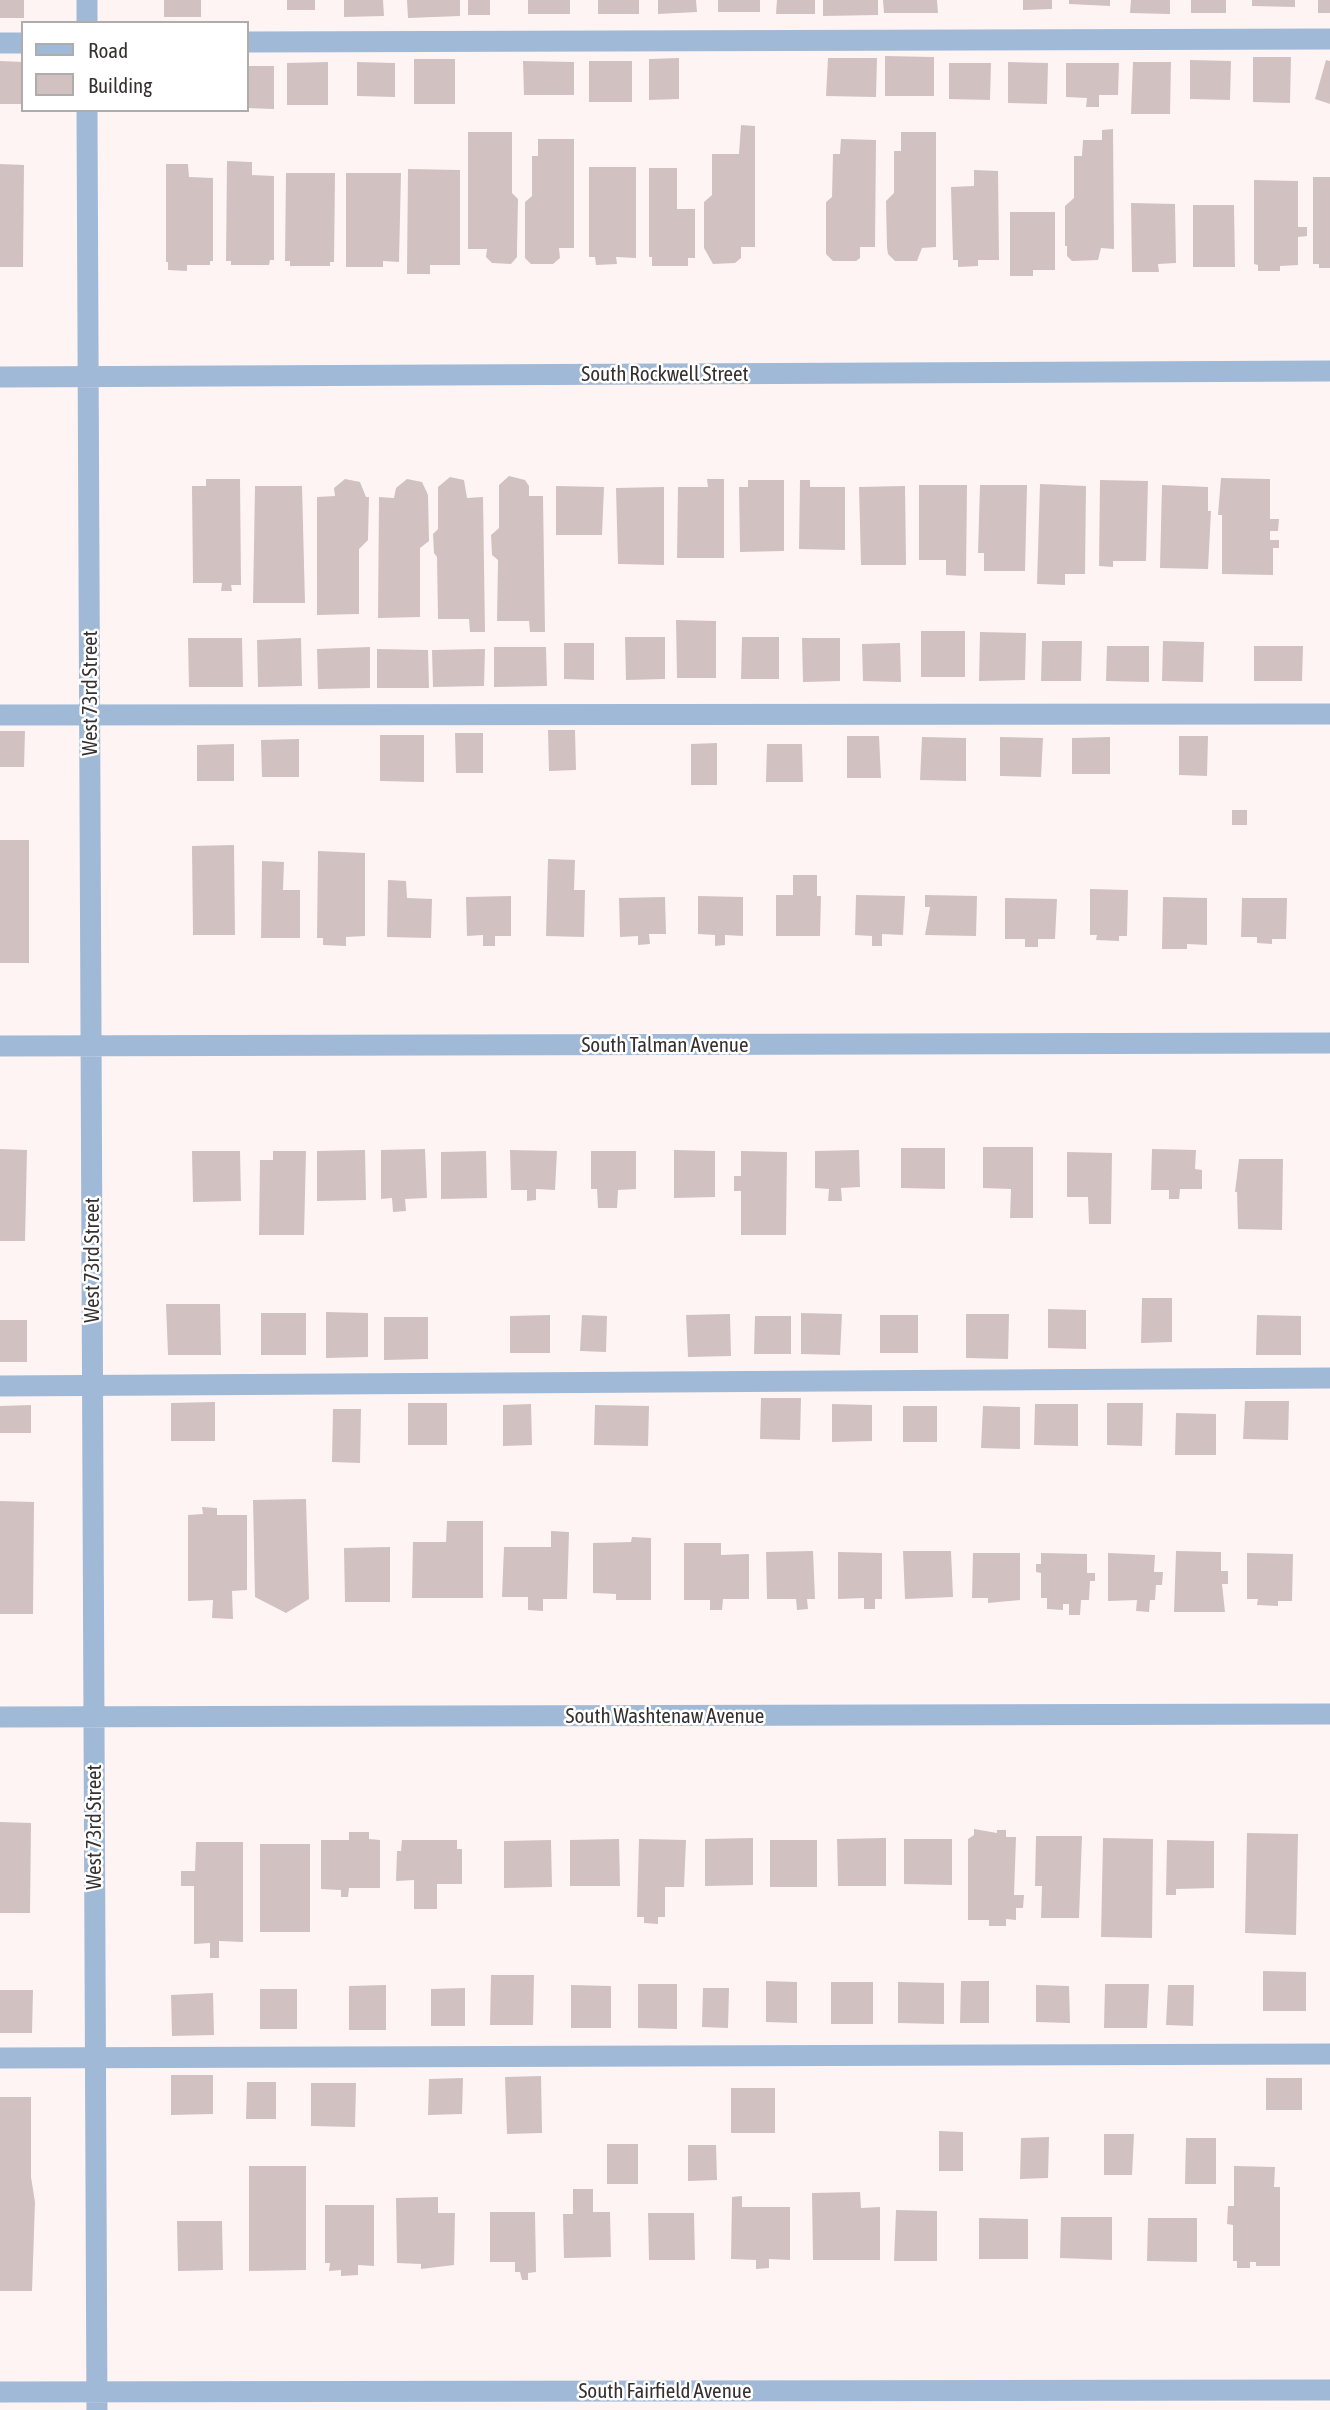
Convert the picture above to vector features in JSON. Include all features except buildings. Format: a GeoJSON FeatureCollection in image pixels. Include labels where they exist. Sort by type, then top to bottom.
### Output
{"type":"FeatureCollection","features":[{"type":"Feature","properties":{"kind":"street"},"geometry":{"type":"LineString","coordinates":[[87,0],[87,21]]}},
{"type":"Feature","properties":{"kind":"street"},"geometry":{"type":"LineString","coordinates":[[248,43],[1330,39]]}},
{"type":"Feature","properties":{"kind":"street"},"geometry":{"type":"LineString","coordinates":[[0,43],[21,43]]}},
{"type":"Feature","properties":{"kind":"street","name":"West 73rd Street"},"geometry":{"type":"LineString","coordinates":[[87,112],[97,2401]]}},
{"type":"Feature","properties":{"kind":"street","name":"South Rockwell Street"},"geometry":{"type":"LineString","coordinates":[[0,377],[1330,371]]}},
{"type":"Feature","properties":{"kind":"street"},"geometry":{"type":"LineString","coordinates":[[0,715],[1330,714]]}},
{"type":"Feature","properties":{"kind":"street","name":"South Talman Avenue"},"geometry":{"type":"LineString","coordinates":[[0,1046],[1330,1043]]}},
{"type":"Feature","properties":{"kind":"street"},"geometry":{"type":"LineString","coordinates":[[0,1386],[1330,1378]]}},
{"type":"Feature","properties":{"kind":"street","name":"South Washtenaw Avenue"},"geometry":{"type":"LineString","coordinates":[[0,1717],[1330,1714]]}},
{"type":"Feature","properties":{"kind":"street"},"geometry":{"type":"LineString","coordinates":[[0,2057],[1330,2054]]}},
{"type":"Feature","properties":{"kind":"street","name":"South Fairfield Avenue"},"geometry":{"type":"LineString","coordinates":[[0,2392],[97,2401],[1330,2390]]}}]}
